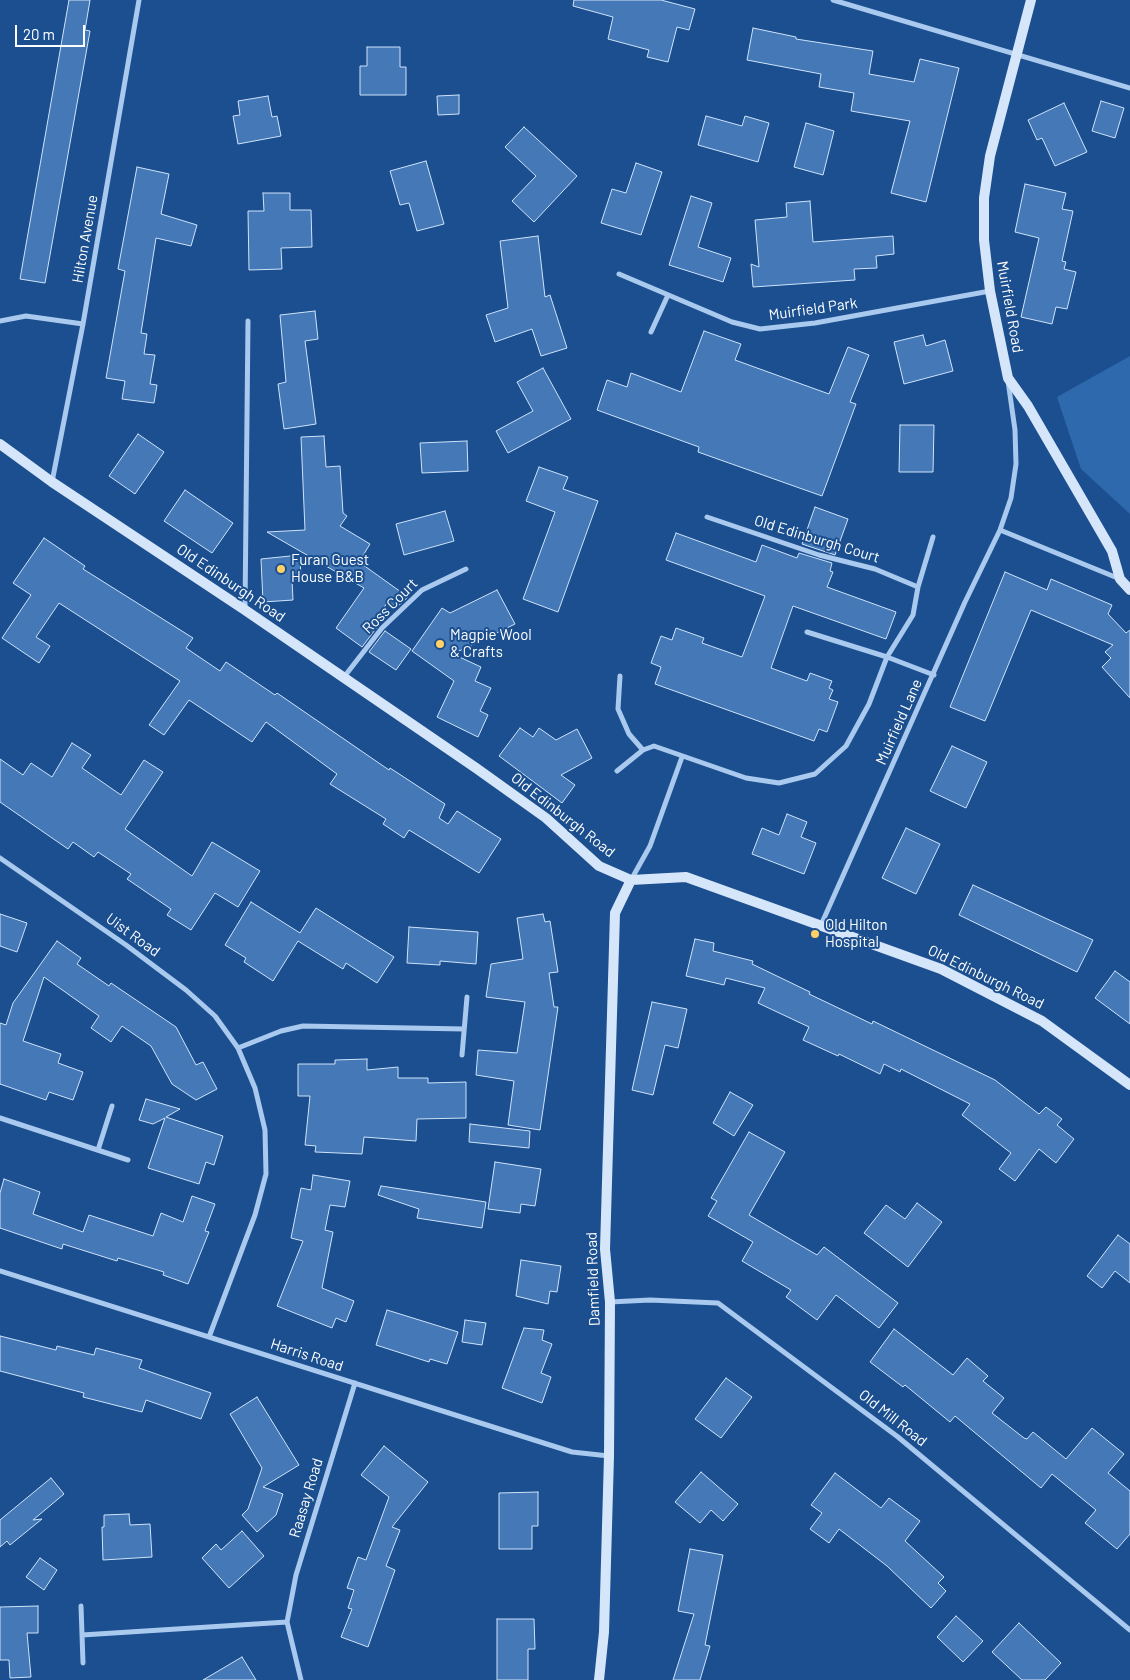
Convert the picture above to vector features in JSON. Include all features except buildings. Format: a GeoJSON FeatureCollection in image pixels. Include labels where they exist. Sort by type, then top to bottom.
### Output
{"type":"FeatureCollection","features":[{"type":"Feature","properties":{"kind":"street","name":"Hilton Avenue"},"geometry":{"type":"LineString","coordinates":[[52,482],[83,324],[139,0]]}},
{"type":"Feature","properties":{"kind":"street"},"geometry":{"type":"LineString","coordinates":[[833,0],[1130,88]]}},
{"type":"Feature","properties":{"kind":"street","name":"Muirfield Road"},"geometry":{"type":"LineString","coordinates":[[1032,0],[1016,53],[990,156],[984,198],[984,240],[990,291],[1008,378],[1028,406],[1112,551],[1120,579],[1130,590]]}},
{"type":"Feature","properties":{"kind":"street","name":"Muirfield Park"},"geometry":{"type":"LineString","coordinates":[[619,274],[732,322],[760,328],[815,323],[990,291]]}},
{"type":"Feature","properties":{"kind":"street"},"geometry":{"type":"LineString","coordinates":[[651,332],[668,295]]}},
{"type":"Feature","properties":{"kind":"street"},"geometry":{"type":"LineString","coordinates":[[0,320],[26,316],[83,324]]}},
{"type":"Feature","properties":{"kind":"street"},"geometry":{"type":"LineString","coordinates":[[245,610],[248,321]]}},
{"type":"Feature","properties":{"kind":"street","name":"Muirfield Lane"},"geometry":{"type":"LineString","coordinates":[[821,925],[1000,530],[1011,498],[1016,464],[1015,430],[1008,378]]}},
{"type":"Feature","properties":{"kind":"street","name":"Old Edinburgh Road"},"geometry":{"type":"LineString","coordinates":[[0,444],[52,482],[344,677],[546,818],[599,866],[631,880],[686,877],[941,969],[1042,1021],[1130,1085]]}},
{"type":"Feature","properties":{"kind":"street","name":"Old Edinburgh Court"},"geometry":{"type":"LineString","coordinates":[[707,517],[819,555],[875,569],[918,587]]}},
{"type":"Feature","properties":{"kind":"street"},"geometry":{"type":"LineString","coordinates":[[1000,530],[1120,579]]}},
{"type":"Feature","properties":{"kind":"street"},"geometry":{"type":"LineString","coordinates":[[617,771],[643,750],[654,746],[746,778],[779,782],[815,774],[846,746],[869,704],[887,657],[913,615],[918,587],[932,537]]}},
{"type":"Feature","properties":{"kind":"street","name":"Ross Court"},"geometry":{"type":"LineString","coordinates":[[344,677],[382,628],[422,590],[466,569]]}},
{"type":"Feature","properties":{"kind":"street"},"geometry":{"type":"LineString","coordinates":[[807,632],[887,657],[934,675]]}},
{"type":"Feature","properties":{"kind":"street"},"geometry":{"type":"LineString","coordinates":[[620,676],[618,709],[629,734],[643,750]]}},
{"type":"Feature","properties":{"kind":"street"},"geometry":{"type":"LineString","coordinates":[[631,880],[650,846],[682,757]]}},
{"type":"Feature","properties":{"kind":"street","name":"Uist Road"},"geometry":{"type":"LineString","coordinates":[[0,858],[126,945],[186,990],[215,1016],[238,1048],[255,1088],[265,1130],[266,1174],[255,1215],[209,1337]]}},
{"type":"Feature","properties":{"kind":"street","name":"Damfield Road"},"geometry":{"type":"LineString","coordinates":[[599,1680],[604,1632],[609,1456],[610,1302],[605,1249],[615,913],[631,880]]}},
{"type":"Feature","properties":{"kind":"street"},"geometry":{"type":"LineString","coordinates":[[462,1055],[467,997]]}},
{"type":"Feature","properties":{"kind":"street"},"geometry":{"type":"LineString","coordinates":[[238,1048],[281,1031],[303,1026],[464,1029]]}},
{"type":"Feature","properties":{"kind":"street"},"geometry":{"type":"LineString","coordinates":[[98,1150],[112,1106]]}},
{"type":"Feature","properties":{"kind":"street"},"geometry":{"type":"LineString","coordinates":[[0,1118],[128,1160]]}},
{"type":"Feature","properties":{"kind":"street","name":"Harris Road"},"geometry":{"type":"LineString","coordinates":[[0,1271],[572,1452],[609,1456]]}},
{"type":"Feature","properties":{"kind":"street","name":"Old Mill Road"},"geometry":{"type":"LineString","coordinates":[[610,1302],[650,1300],[718,1303],[898,1437],[1130,1630]]}},
{"type":"Feature","properties":{"kind":"street","name":"Raasay Road"},"geometry":{"type":"LineString","coordinates":[[301,1680],[287,1622],[296,1575],[355,1383]]}},
{"type":"Feature","properties":{"kind":"street"},"geometry":{"type":"LineString","coordinates":[[80,1606],[83,1663]]}},
{"type":"Feature","properties":{"kind":"street"},"geometry":{"type":"LineString","coordinates":[[82,1636],[287,1622]]}},
{"type":"Feature","properties":{"kind":"shaded area"},"geometry":{"type":"Polygon","coordinates":[[[1130,356],[1130,514],[1081,469],[1057,397],[1130,356]]]}},
{"type":"Feature","properties":{"kind":"place","name":"Furan Guest House B&B"},"geometry":{"type":"Point","coordinates":[281,569]}},
{"type":"Feature","properties":{"kind":"place","name":"Magpie Wool & Crafts"},"geometry":{"type":"Point","coordinates":[440,644]}},
{"type":"Feature","properties":{"kind":"place","name":"Old Hilton Hospital"},"geometry":{"type":"Point","coordinates":[815,934]}}]}
